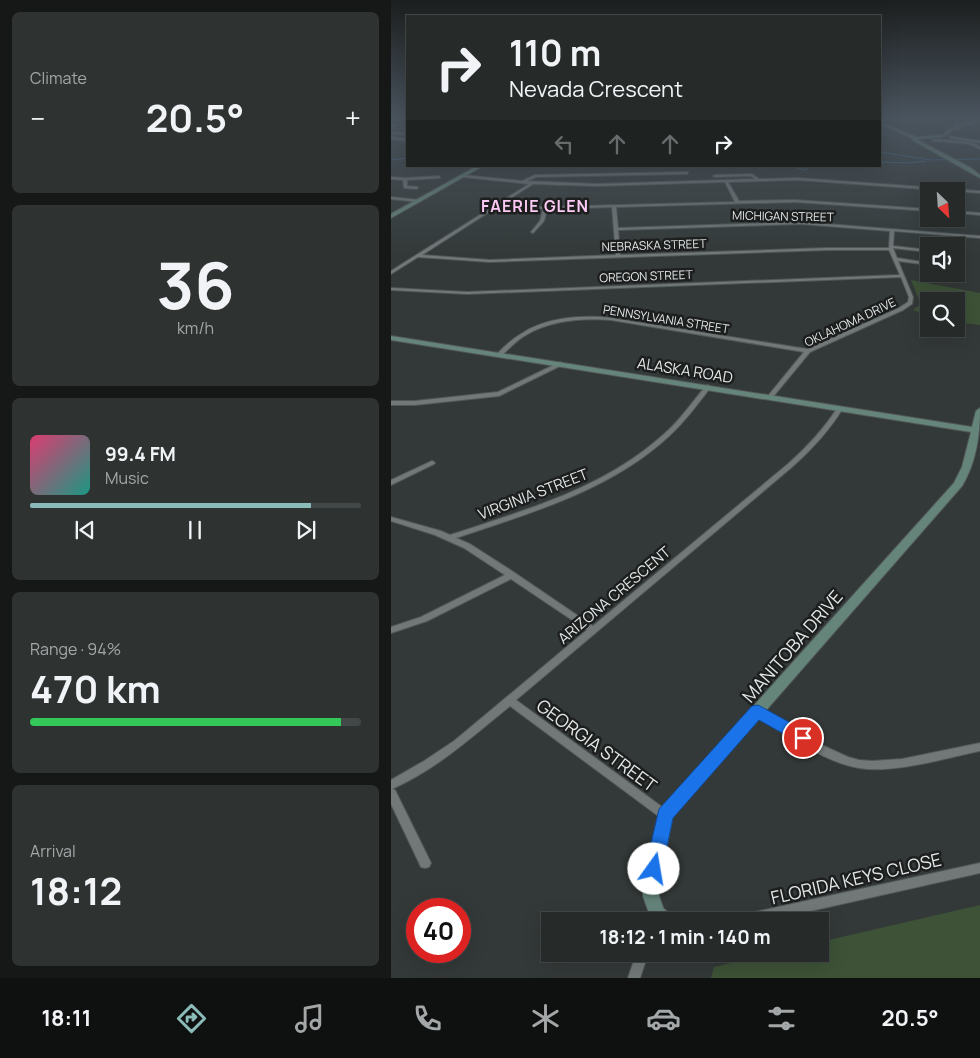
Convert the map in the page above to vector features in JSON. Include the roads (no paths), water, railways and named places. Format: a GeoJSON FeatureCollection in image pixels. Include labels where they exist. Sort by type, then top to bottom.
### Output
{"type":"FeatureCollection","features":[{"type":"Feature","properties":{"kind":"street"},"geometry":{"type":"LineString","coordinates":[[959,164],[980,177]]}},
{"type":"Feature","properties":{"kind":"street"},"geometry":{"type":"LineString","coordinates":[[391,216],[479,167]]}},
{"type":"Feature","properties":{"kind":"street"},"geometry":{"type":"LineString","coordinates":[[522,182],[535,176],[687,173]]}},
{"type":"Feature","properties":{"kind":"street"},"geometry":{"type":"LineString","coordinates":[[715,176],[752,175],[758,180]]}},
{"type":"Feature","properties":{"kind":"street"},"geometry":{"type":"LineString","coordinates":[[463,176],[532,183],[597,185],[803,180],[980,192]]}},
{"type":"Feature","properties":{"kind":"street"},"geometry":{"type":"LineString","coordinates":[[391,178],[439,177]]}},
{"type":"Feature","properties":{"kind":"street"},"geometry":{"type":"LineString","coordinates":[[406,179],[405,186],[417,188]]}},
{"type":"Feature","properties":{"kind":"street"},"geometry":{"type":"LineString","coordinates":[[726,181],[737,202]]}},
{"type":"Feature","properties":{"kind":"street"},"geometry":{"type":"LineString","coordinates":[[391,273],[532,183]]}},
{"type":"Feature","properties":{"kind":"street"},"geometry":{"type":"LineString","coordinates":[[391,198],[419,200]]}},
{"type":"Feature","properties":{"kind":"street"},"geometry":{"type":"LineString","coordinates":[[495,206],[545,208],[811,201],[920,209]]}},
{"type":"Feature","properties":{"kind":"street"},"geometry":{"type":"LineString","coordinates":[[614,206],[618,256]]}},
{"type":"Feature","properties":{"kind":"street"},"geometry":{"type":"LineString","coordinates":[[533,232],[542,221],[545,208]]}},
{"type":"Feature","properties":{"kind":"street"},"geometry":{"type":"LineString","coordinates":[[965,213],[980,214]]}},
{"type":"Feature","properties":{"kind":"street","name":"MICHIGAN STREET"},"geometry":{"type":"LineString","coordinates":[[616,229],[793,223],[980,237]]}},
{"type":"Feature","properties":{"kind":"street","name":"OKLAHOMA DRIVE"},"geometry":{"type":"LineString","coordinates":[[770,396],[808,351],[908,305],[911,297],[891,248],[892,230]]}},
{"type":"Feature","properties":{"kind":"street","name":"NEBRASKA STREET"},"geometry":{"type":"LineString","coordinates":[[418,256],[475,261],[827,249],[891,248],[920,250]]}},
{"type":"Feature","properties":{"kind":"street"},"geometry":{"type":"LineString","coordinates":[[895,259],[920,263]]}},
{"type":"Feature","properties":{"kind":"street","name":"OREGON STREET"},"geometry":{"type":"LineString","coordinates":[[391,289],[467,293],[902,276]]}},
{"type":"Feature","properties":{"kind":"street","name":"PENNSYLVANIA STREET"},"geometry":{"type":"LineString","coordinates":[[500,354],[521,336],[536,328],[594,318],[611,319],[808,351]]}},
{"type":"Feature","properties":{"kind":"street","name":"ALASKA ROAD"},"geometry":{"type":"LineString","coordinates":[[391,338],[770,396],[974,430]]}},
{"type":"Feature","properties":{"kind":"street"},"geometry":{"type":"LineString","coordinates":[[391,403],[408,404],[493,395],[508,391],[560,364]]}},
{"type":"Feature","properties":{"kind":"street","name":"VIRGINIA STREET"},"geometry":{"type":"LineString","coordinates":[[450,538],[567,497],[607,478],[665,437],[708,387]]}},
{"type":"Feature","properties":{"kind":"street","name":"ARIZONA CRESCENT"},"geometry":{"type":"LineString","coordinates":[[391,785],[439,757],[791,466],[832,422],[840,408]]}},
{"type":"Feature","properties":{"kind":"street","name":"MANITOBA DRIVE"},"geometry":{"type":"LineString","coordinates":[[665,815],[961,480],[967,467],[974,430],[980,411]]}},
{"type":"Feature","properties":{"kind":"street"},"geometry":{"type":"LineString","coordinates":[[391,483],[431,463]]}},
{"type":"Feature","properties":{"kind":"street"},"geometry":{"type":"LineString","coordinates":[[391,519],[450,538],[467,546],[593,630]]}},
{"type":"Feature","properties":{"kind":"street"},"geometry":{"type":"LineString","coordinates":[[391,630],[423,619],[512,575]]}},
{"type":"Feature","properties":{"kind":"street","name":"GEORGIA STREET"},"geometry":{"type":"LineString","coordinates":[[509,700],[665,815]]}},
{"type":"Feature","properties":{"kind":"street"},"geometry":{"type":"LineString","coordinates":[[758,711],[834,756],[859,764],[883,766],[980,747]]}},
{"type":"Feature","properties":{"kind":"street"},"geometry":{"type":"LineString","coordinates":[[391,793],[425,863]]}},
{"type":"Feature","properties":{"kind":"street"},"geometry":{"type":"LineString","coordinates":[[653,912],[651,889],[665,815]]}},
{"type":"Feature","properties":{"kind":"street","name":"FLORIDA KEYS CLOSE"},"geometry":{"type":"LineString","coordinates":[[782,912],[980,868]]}},
{"type":"Feature","properties":{"kind":"street"},"geometry":{"type":"LineString","coordinates":[[634,978],[639,962]]}},
{"type":"Feature","properties":{"kind":"waterway"},"geometry":{"type":"LineString","coordinates":[[794,167],[805,170],[808,167]]}},
{"type":"Feature","properties":{"kind":"district","name":"FAERIE GLEN"},"geometry":{"type":"Point","coordinates":[535,206]}}]}
